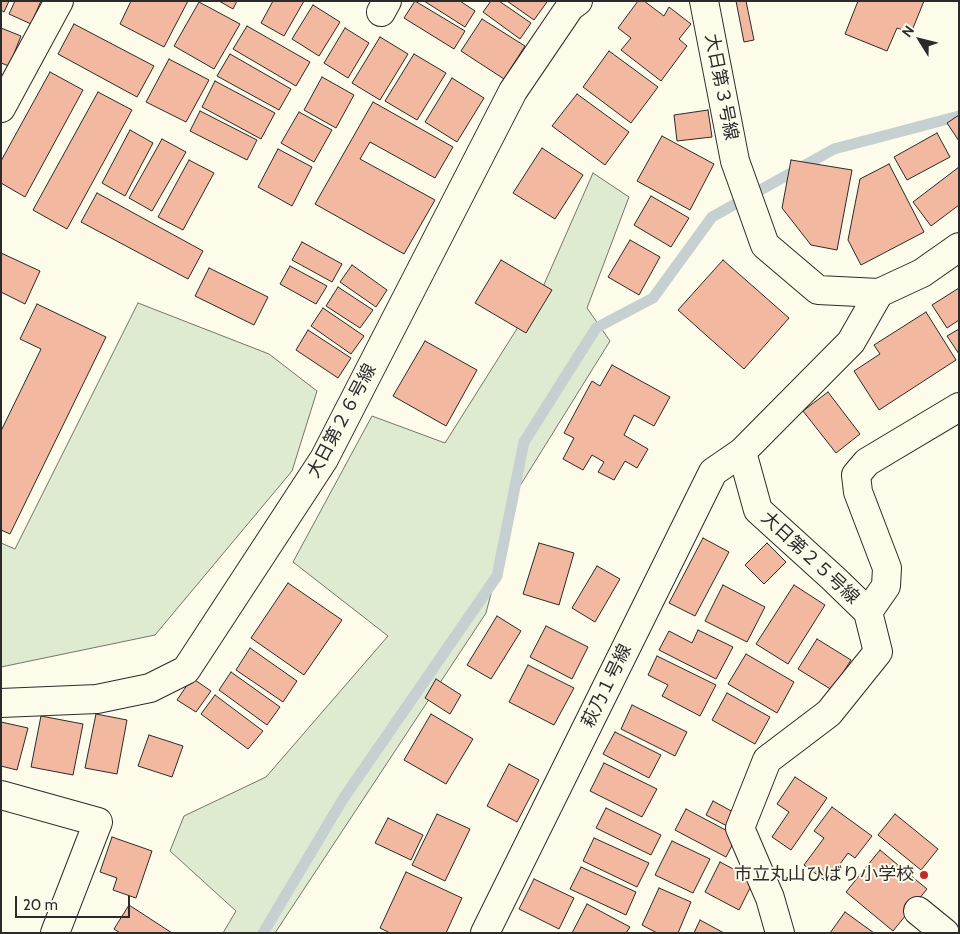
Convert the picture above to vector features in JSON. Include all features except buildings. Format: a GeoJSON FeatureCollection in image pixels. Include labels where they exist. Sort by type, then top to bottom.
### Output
{"type":"FeatureCollection","features":[{"type":"Feature","properties":{"kind":"street"},"geometry":{"type":"LineString","coordinates":[[1,108],[59,1]]}},
{"type":"Feature","properties":{"kind":"street","name":"大日第２６号線"},"geometry":{"type":"LineString","coordinates":[[1,703],[97,699],[150,688],[186,670],[324,459],[513,92],[570,7],[578,1]]}},
{"type":"Feature","properties":{"kind":"street","name":"大日第３号線"},"geometry":{"type":"LineString","coordinates":[[704,1],[735,160],[765,245],[818,290],[879,293]]}},
{"type":"Feature","properties":{"kind":"street"},"geometry":{"type":"LineString","coordinates":[[742,452],[852,342],[879,293],[922,273],[959,247]]}},
{"type":"Feature","properties":{"kind":"street"},"geometry":{"type":"LineString","coordinates":[[868,612],[886,586],[887,568],[858,492],[856,475],[867,462],[959,407]]}},
{"type":"Feature","properties":{"kind":"street","name":"大日第２５号線"},"geometry":{"type":"LineString","coordinates":[[742,452],[758,510],[868,612],[878,652],[829,713],[767,760],[740,828],[770,898],[780,933]]}},
{"type":"Feature","properties":{"kind":"street","name":"萩乃１号線"},"geometry":{"type":"LineString","coordinates":[[485,933],[713,472],[742,452]]}},
{"type":"Feature","properties":{"kind":"street"},"geometry":{"type":"LineString","coordinates":[[1,795],[98,822],[55,933]]}},
{"type":"Feature","properties":{"kind":"green space"},"geometry":{"type":"Polygon","coordinates":[[[593,173],[629,197],[587,308],[610,341],[518,489],[486,613],[275,933],[223,933],[236,911],[170,851],[184,816],[266,777],[388,636],[293,562],[372,416],[445,443],[542,289],[593,173]]]}},
{"type":"Feature","properties":{"kind":"green space"},"geometry":{"type":"Polygon","coordinates":[[[138,303],[269,354],[317,391],[292,471],[155,635],[1,667],[1,543],[15,549],[138,303]]]}},
{"type":"Feature","properties":{"kind":"waterway"},"geometry":{"type":"LineString","coordinates":[[263,933],[343,799],[497,576],[524,442],[596,328],[653,298],[712,217],[834,149],[959,116]]}},
{"type":"Feature","properties":{"kind":"place","name":"市立丸山ひばり小学校"},"geometry":{"type":"Point","coordinates":[924,875]}}]}
